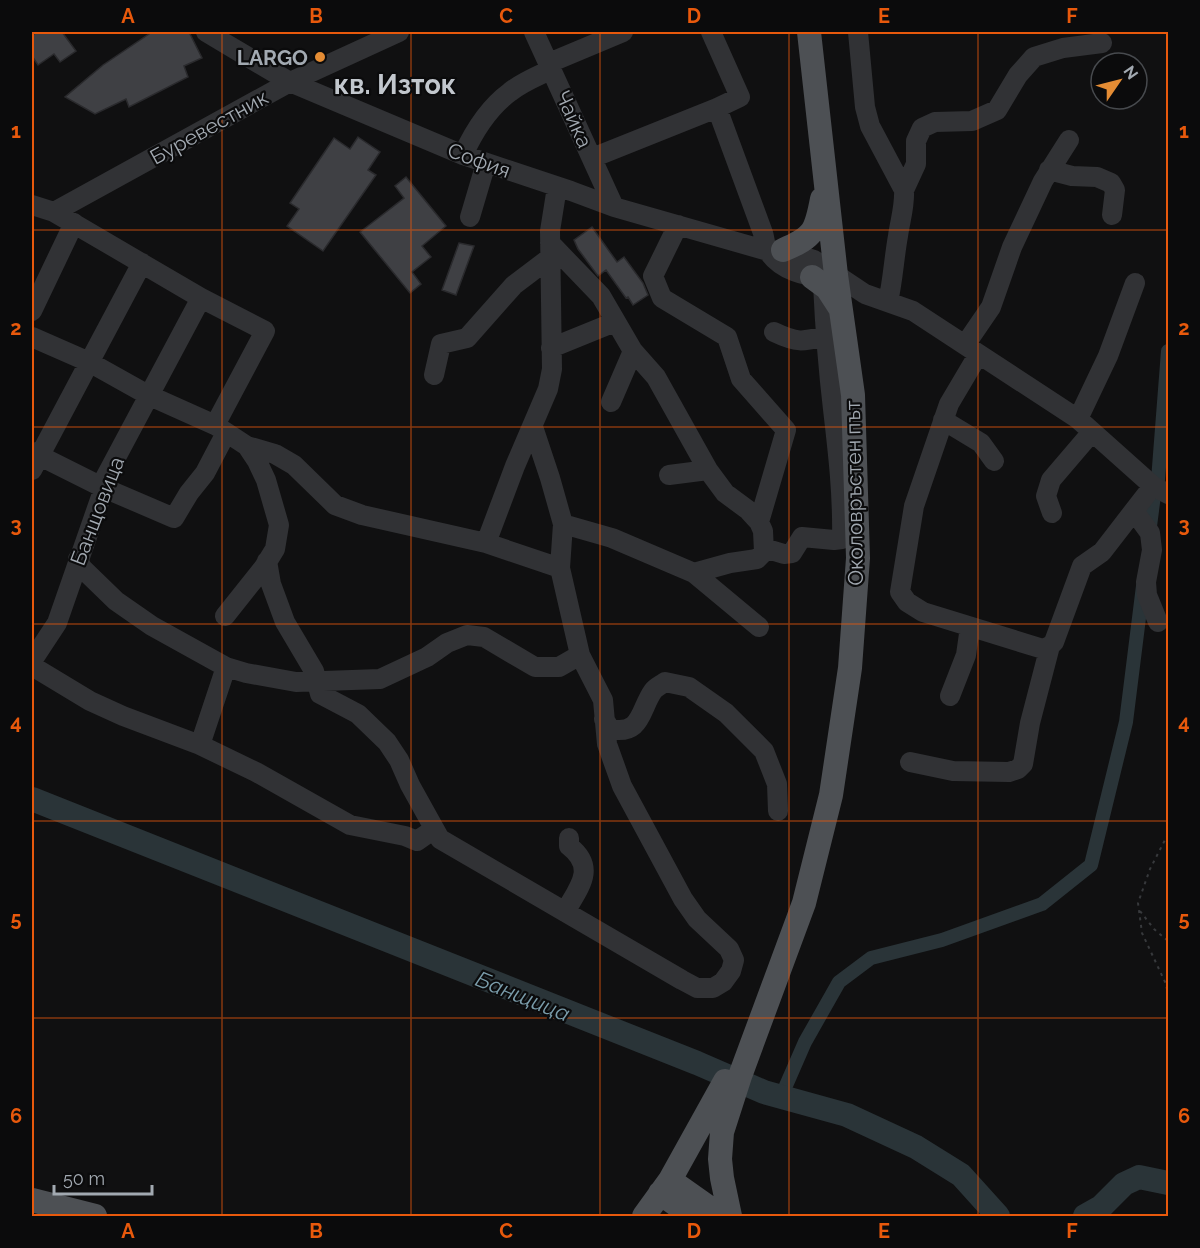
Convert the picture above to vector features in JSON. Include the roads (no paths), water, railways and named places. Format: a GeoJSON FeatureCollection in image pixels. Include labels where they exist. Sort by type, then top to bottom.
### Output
{"type":"FeatureCollection","features":[{"type":"Feature","properties":{"kind":"main road"},"geometry":{"type":"LineString","coordinates":[[809,32],[826,185],[824,279]]}},
{"type":"Feature","properties":{"kind":"main road"},"geometry":{"type":"LineString","coordinates":[[776,250],[803,241],[810,234],[816,223],[826,185]]}},
{"type":"Feature","properties":{"kind":"main road","name":"Околовръстен път"},"geometry":{"type":"LineString","coordinates":[[713,1128],[732,1097],[756,1027],[804,903],[831,795],[850,668],[858,558],[852,395],[842,310],[824,279]]}},
{"type":"Feature","properties":{"kind":"main road"},"geometry":{"type":"LineString","coordinates":[[644,1216],[665,1186],[713,1128]]}},
{"type":"Feature","properties":{"kind":"main road"},"geometry":{"type":"LineString","coordinates":[[713,1128],[730,1216]]}},
{"type":"Feature","properties":{"kind":"main road"},"geometry":{"type":"LineString","coordinates":[[665,1186],[692,1216]]}},
{"type":"Feature","properties":{"kind":"main road"},"geometry":{"type":"LineString","coordinates":[[665,1186],[721,1216]]}},
{"type":"Feature","properties":{"kind":"main road"},"geometry":{"type":"LineString","coordinates":[[32,1200],[95,1216]]}},
{"type":"Feature","properties":{"kind":"street","name":"София"},"geometry":{"type":"LineString","coordinates":[[206,32],[290,82],[463,155],[614,207],[814,260],[824,279],[913,311],[1085,426],[1161,490]]}},
{"type":"Feature","properties":{"kind":"street","name":"Буревестник"},"geometry":{"type":"LineString","coordinates":[[54,212],[290,82],[399,32]]}},
{"type":"Feature","properties":{"kind":"street","name":"Чайка"},"geometry":{"type":"LineString","coordinates":[[534,32],[614,207]]}},
{"type":"Feature","properties":{"kind":"street"},"geometry":{"type":"LineString","coordinates":[[463,155],[475,129],[511,91],[550,66],[620,32]]}},
{"type":"Feature","properties":{"kind":"street"},"geometry":{"type":"LineString","coordinates":[[592,158],[740,97],[711,32]]}},
{"type":"Feature","properties":{"kind":"street"},"geometry":{"type":"LineString","coordinates":[[858,32],[870,126],[904,190],[905,201],[897,238],[894,278],[888,302]]}},
{"type":"Feature","properties":{"kind":"street"},"geometry":{"type":"LineString","coordinates":[[904,190],[916,164],[916,141],[922,128],[935,122],[972,121],[997,110],[1018,75],[1035,57],[1063,48],[1102,43]]}},
{"type":"Feature","properties":{"kind":"street"},"geometry":{"type":"LineString","coordinates":[[717,108],[763,233],[776,250]]}},
{"type":"Feature","properties":{"kind":"street"},"geometry":{"type":"LineString","coordinates":[[1069,140],[1049,170],[1012,247],[991,306],[943,420],[914,506],[900,592],[907,602],[923,612],[1042,649],[1050,646],[1054,642],[1082,566],[1142,522],[1161,490]]}},
{"type":"Feature","properties":{"kind":"street"},"geometry":{"type":"LineString","coordinates":[[470,217],[486,163]]}},
{"type":"Feature","properties":{"kind":"street"},"geometry":{"type":"LineString","coordinates":[[1049,170],[1072,176],[1097,177],[1112,183],[1115,190],[1112,215]]}},
{"type":"Feature","properties":{"kind":"street"},"geometry":{"type":"LineString","coordinates":[[486,543],[514,466],[548,389],[552,369],[550,231],[557,187]]}},
{"type":"Feature","properties":{"kind":"street"},"geometry":{"type":"LineString","coordinates":[[32,205],[54,212],[74,223],[142,263],[201,298],[265,331],[221,429],[205,474],[189,493],[174,518],[34,459],[142,263]]}},
{"type":"Feature","properties":{"kind":"street"},"geometry":{"type":"LineString","coordinates":[[32,311],[74,223]]}},
{"type":"Feature","properties":{"kind":"street"},"geometry":{"type":"LineString","coordinates":[[678,225],[653,276],[662,298],[727,337],[741,379],[786,430],[759,522]]}},
{"type":"Feature","properties":{"kind":"street"},"geometry":{"type":"LineString","coordinates":[[550,250],[601,296],[633,351],[656,377],[708,470],[725,493],[748,510],[764,531],[764,552],[757,559],[730,563],[694,573]]}},
{"type":"Feature","properties":{"kind":"street"},"geometry":{"type":"LineString","coordinates":[[434,375],[441,344],[468,338],[514,285],[550,250]]}},
{"type":"Feature","properties":{"kind":"street"},"geometry":{"type":"LineString","coordinates":[[764,548],[784,554],[792,553],[802,537],[842,539],[843,512],[826,336],[824,279]]}},
{"type":"Feature","properties":{"kind":"street"},"geometry":{"type":"LineString","coordinates":[[1052,513],[1046,496],[1051,480],[1085,426],[1135,283]]}},
{"type":"Feature","properties":{"kind":"street","name":"Банщовица"},"geometry":{"type":"LineString","coordinates":[[32,661],[57,623],[104,488],[105,478],[201,298]]}},
{"type":"Feature","properties":{"kind":"street"},"geometry":{"type":"LineString","coordinates":[[552,348],[615,322]]}},
{"type":"Feature","properties":{"kind":"street"},"geometry":{"type":"LineString","coordinates":[[774,332],[802,342],[826,336]]}},
{"type":"Feature","properties":{"kind":"street"},"geometry":{"type":"LineString","coordinates":[[32,337],[89,362],[148,395],[221,429],[247,446],[275,454],[294,465],[335,506],[362,515],[486,543],[560,568]]}},
{"type":"Feature","properties":{"kind":"street"},"geometry":{"type":"LineString","coordinates":[[611,402],[633,351]]}},
{"type":"Feature","properties":{"kind":"street"},"geometry":{"type":"LineString","coordinates":[[943,420],[981,443],[994,460]]}},
{"type":"Feature","properties":{"kind":"street"},"geometry":{"type":"LineString","coordinates":[[267,561],[271,584],[285,622],[314,671],[320,694],[358,714],[387,742],[399,760],[440,839],[697,988],[713,987],[723,982],[731,971],[734,960],[729,949],[696,919],[683,899],[622,786],[607,744],[603,700],[580,655],[560,568],[563,524],[532,427]]}},
{"type":"Feature","properties":{"kind":"street"},"geometry":{"type":"LineString","coordinates":[[225,615],[275,549],[279,525],[267,480],[247,446]]}},
{"type":"Feature","properties":{"kind":"street"},"geometry":{"type":"LineString","coordinates":[[669,475],[708,470]]}},
{"type":"Feature","properties":{"kind":"street"},"geometry":{"type":"LineString","coordinates":[[1142,522],[1152,550],[1146,582],[1147,595],[1158,622]]}},
{"type":"Feature","properties":{"kind":"street"},"geometry":{"type":"LineString","coordinates":[[563,524],[612,538],[694,573],[759,627]]}},
{"type":"Feature","properties":{"kind":"street"},"geometry":{"type":"LineString","coordinates":[[78,559],[82,568],[116,601],[152,626],[226,667],[246,674],[296,682],[317,682],[329,679],[380,679],[427,657],[447,643],[466,634],[484,637],[535,667],[559,667],[580,655]]}},
{"type":"Feature","properties":{"kind":"street"},"geometry":{"type":"LineString","coordinates":[[950,696],[966,655],[970,627]]}},
{"type":"Feature","properties":{"kind":"street"},"geometry":{"type":"LineString","coordinates":[[910,762],[953,771],[1009,772],[1018,769],[1023,764],[1050,646]]}},
{"type":"Feature","properties":{"kind":"street"},"geometry":{"type":"LineString","coordinates":[[32,666],[90,701],[200,745],[256,772],[350,825],[405,836],[417,841],[434,829]]}},
{"type":"Feature","properties":{"kind":"street"},"geometry":{"type":"LineString","coordinates":[[200,745],[226,667]]}},
{"type":"Feature","properties":{"kind":"street"},"geometry":{"type":"LineString","coordinates":[[604,719],[610,729],[620,731],[628,729],[642,717],[655,689],[665,682],[689,687],[726,713],[764,751],[777,784],[778,811]]}},
{"type":"Feature","properties":{"kind":"street"},"geometry":{"type":"LineString","coordinates":[[565,912],[582,881],[585,866],[578,853],[569,846],[569,838]]}},
{"type":"Feature","properties":{"kind":"waterway"},"geometry":{"type":"LineString","coordinates":[[1158,480],[1168,351]]}},
{"type":"Feature","properties":{"kind":"waterway"},"geometry":{"type":"LineString","coordinates":[[1149,534],[1154,495]]}},
{"type":"Feature","properties":{"kind":"waterway"},"geometry":{"type":"LineString","coordinates":[[781,1097],[805,1042],[839,982],[871,958],[942,940],[1042,904],[1091,865],[1126,722],[1143,586]]}},
{"type":"Feature","properties":{"kind":"waterway","name":"Банщица"},"geometry":{"type":"LineString","coordinates":[[32,799],[697,1063],[764,1092],[847,1115],[916,1147],[961,1175],[998,1216]]}},
{"type":"Feature","properties":{"kind":"waterway","name":"Банщица"},"geometry":{"type":"LineString","coordinates":[[1085,1216],[1101,1207],[1124,1184],[1139,1177],[1168,1183]]}},
{"type":"Feature","properties":{"kind":"place","name":"LARGO"},"geometry":{"type":"Point","coordinates":[320,57]}},
{"type":"Feature","properties":{"kind":"district","name":"кв. Изток"},"geometry":{"type":"Point","coordinates":[395,84]}}]}
